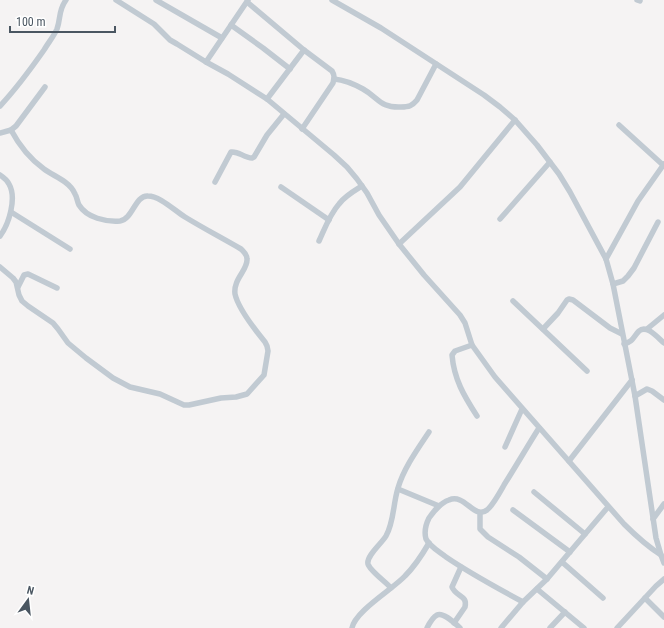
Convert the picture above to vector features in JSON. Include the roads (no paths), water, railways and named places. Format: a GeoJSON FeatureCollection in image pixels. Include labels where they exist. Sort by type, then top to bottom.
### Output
{"type":"FeatureCollection","features":[{"type":"Feature","properties":{"kind":"street"},"geometry":{"type":"LineString","coordinates":[[0,106],[31,70],[53,36],[57,28],[62,6],[66,0]]}},
{"type":"Feature","properties":{"kind":"street"},"geometry":{"type":"LineString","coordinates":[[116,0],[154,24],[170,40],[267,99],[347,167],[362,186],[378,215],[399,244],[424,275],[460,315],[465,323],[472,345],[495,377],[608,507],[638,538],[661,554]]}},
{"type":"Feature","properties":{"kind":"street"},"geometry":{"type":"LineString","coordinates":[[156,0],[222,38]]}},
{"type":"Feature","properties":{"kind":"street"},"geometry":{"type":"LineString","coordinates":[[332,0],[381,28],[484,94],[515,120],[537,145],[559,174],[606,259],[613,284],[635,396],[653,519],[664,563]]}},
{"type":"Feature","properties":{"kind":"street"},"geometry":{"type":"LineString","coordinates":[[206,62],[247,1],[334,74],[333,83],[302,129]]}},
{"type":"Feature","properties":{"kind":"street"},"geometry":{"type":"LineString","coordinates":[[231,25],[290,69]]}},
{"type":"Feature","properties":{"kind":"street"},"geometry":{"type":"LineString","coordinates":[[267,99],[304,50]]}},
{"type":"Feature","properties":{"kind":"street"},"geometry":{"type":"LineString","coordinates":[[334,79],[341,79],[363,89],[390,107],[409,107],[417,100],[436,64]]}},
{"type":"Feature","properties":{"kind":"street"},"geometry":{"type":"LineString","coordinates":[[0,133],[11,130],[16,126],[45,87]]}},
{"type":"Feature","properties":{"kind":"street"},"geometry":{"type":"LineString","coordinates":[[215,182],[231,152],[236,152],[246,158],[252,158],[272,128],[284,114]]}},
{"type":"Feature","properties":{"kind":"street"},"geometry":{"type":"LineString","coordinates":[[399,244],[460,187],[515,120]]}},
{"type":"Feature","properties":{"kind":"street"},"geometry":{"type":"LineString","coordinates":[[606,259],[638,200],[664,164],[619,125]]}},
{"type":"Feature","properties":{"kind":"street"},"geometry":{"type":"LineString","coordinates":[[0,267],[16,282],[22,301],[53,323],[74,349],[113,378],[130,387],[160,394],[177,402],[189,405],[247,394],[264,375],[268,351],[267,346],[242,311],[236,299],[235,292],[237,281],[248,259],[246,254],[241,249],[152,196],[145,196],[141,198],[128,217],[123,220],[110,221],[89,215],[79,206],[75,193],[72,189],[66,183],[36,163],[18,143],[11,130]]}},
{"type":"Feature","properties":{"kind":"street"},"geometry":{"type":"LineString","coordinates":[[500,219],[550,162]]}},
{"type":"Feature","properties":{"kind":"street"},"geometry":{"type":"LineString","coordinates":[[0,175],[8,182],[10,186],[12,203],[11,212],[0,236]]}},
{"type":"Feature","properties":{"kind":"street"},"geometry":{"type":"LineString","coordinates":[[320,241],[329,220],[339,203],[362,186]]}},
{"type":"Feature","properties":{"kind":"street"},"geometry":{"type":"LineString","coordinates":[[281,187],[329,220]]}},
{"type":"Feature","properties":{"kind":"street"},"geometry":{"type":"LineString","coordinates":[[11,212],[70,249]]}},
{"type":"Feature","properties":{"kind":"street"},"geometry":{"type":"LineString","coordinates":[[613,284],[623,281],[634,268],[658,222]]}},
{"type":"Feature","properties":{"kind":"street"},"geometry":{"type":"LineString","coordinates":[[18,287],[24,275],[28,274],[57,288]]}},
{"type":"Feature","properties":{"kind":"street"},"geometry":{"type":"LineString","coordinates":[[543,330],[558,313],[566,300],[569,299],[573,300],[610,328],[622,334]]}},
{"type":"Feature","properties":{"kind":"street"},"geometry":{"type":"LineString","coordinates":[[513,301],[586,371]]}},
{"type":"Feature","properties":{"kind":"street"},"geometry":{"type":"LineString","coordinates":[[624,344],[631,342],[640,330],[647,329],[664,316]]}},
{"type":"Feature","properties":{"kind":"street"},"geometry":{"type":"LineString","coordinates":[[647,329],[664,342]]}},
{"type":"Feature","properties":{"kind":"street"},"geometry":{"type":"LineString","coordinates":[[472,345],[455,351],[452,355],[458,382],[477,416]]}},
{"type":"Feature","properties":{"kind":"street"},"geometry":{"type":"LineString","coordinates":[[569,461],[632,380]]}},
{"type":"Feature","properties":{"kind":"street"},"geometry":{"type":"LineString","coordinates":[[635,396],[647,389],[664,400]]}},
{"type":"Feature","properties":{"kind":"street"},"geometry":{"type":"LineString","coordinates":[[505,447],[522,409]]}},
{"type":"Feature","properties":{"kind":"street"},"geometry":{"type":"LineString","coordinates":[[523,602],[461,567],[436,550],[426,538],[425,531],[426,524],[430,517],[439,506],[450,499],[463,501],[473,510],[478,512],[483,512],[488,509],[539,428]]}},
{"type":"Feature","properties":{"kind":"street"},"geometry":{"type":"LineString","coordinates":[[391,588],[371,568],[368,564],[368,560],[387,534],[402,476],[409,462],[429,432]]}},
{"type":"Feature","properties":{"kind":"street"},"geometry":{"type":"LineString","coordinates":[[398,489],[439,506]]}},
{"type":"Feature","properties":{"kind":"street"},"geometry":{"type":"LineString","coordinates":[[534,492],[585,534]]}},
{"type":"Feature","properties":{"kind":"street"},"geometry":{"type":"LineString","coordinates":[[653,519],[664,504]]}},
{"type":"Feature","properties":{"kind":"street"},"geometry":{"type":"LineString","coordinates":[[501,628],[523,602],[547,579],[608,507]]}},
{"type":"Feature","properties":{"kind":"street"},"geometry":{"type":"LineString","coordinates":[[513,510],[570,552]]}},
{"type":"Feature","properties":{"kind":"street"},"geometry":{"type":"LineString","coordinates":[[480,516],[480,529],[488,537],[519,557],[547,579]]}},
{"type":"Feature","properties":{"kind":"street"},"geometry":{"type":"LineString","coordinates":[[352,628],[355,621],[376,599],[404,578],[414,567],[429,543]]}},
{"type":"Feature","properties":{"kind":"street"},"geometry":{"type":"LineString","coordinates":[[562,562],[603,598]]}},
{"type":"Feature","properties":{"kind":"street"},"geometry":{"type":"LineString","coordinates":[[454,623],[466,604],[464,598],[454,592],[452,587],[461,567]]}},
{"type":"Feature","properties":{"kind":"street"},"geometry":{"type":"LineString","coordinates":[[617,628],[664,579]]}},
{"type":"Feature","properties":{"kind":"street"},"geometry":{"type":"LineString","coordinates":[[537,589],[584,628]]}},
{"type":"Feature","properties":{"kind":"street"},"geometry":{"type":"LineString","coordinates":[[645,598],[664,617]]}},
{"type":"Feature","properties":{"kind":"street"},"geometry":{"type":"LineString","coordinates":[[550,628],[564,612]]}},
{"type":"Feature","properties":{"kind":"street"},"geometry":{"type":"LineString","coordinates":[[427,628],[437,615],[440,614],[460,628]]}}]}
